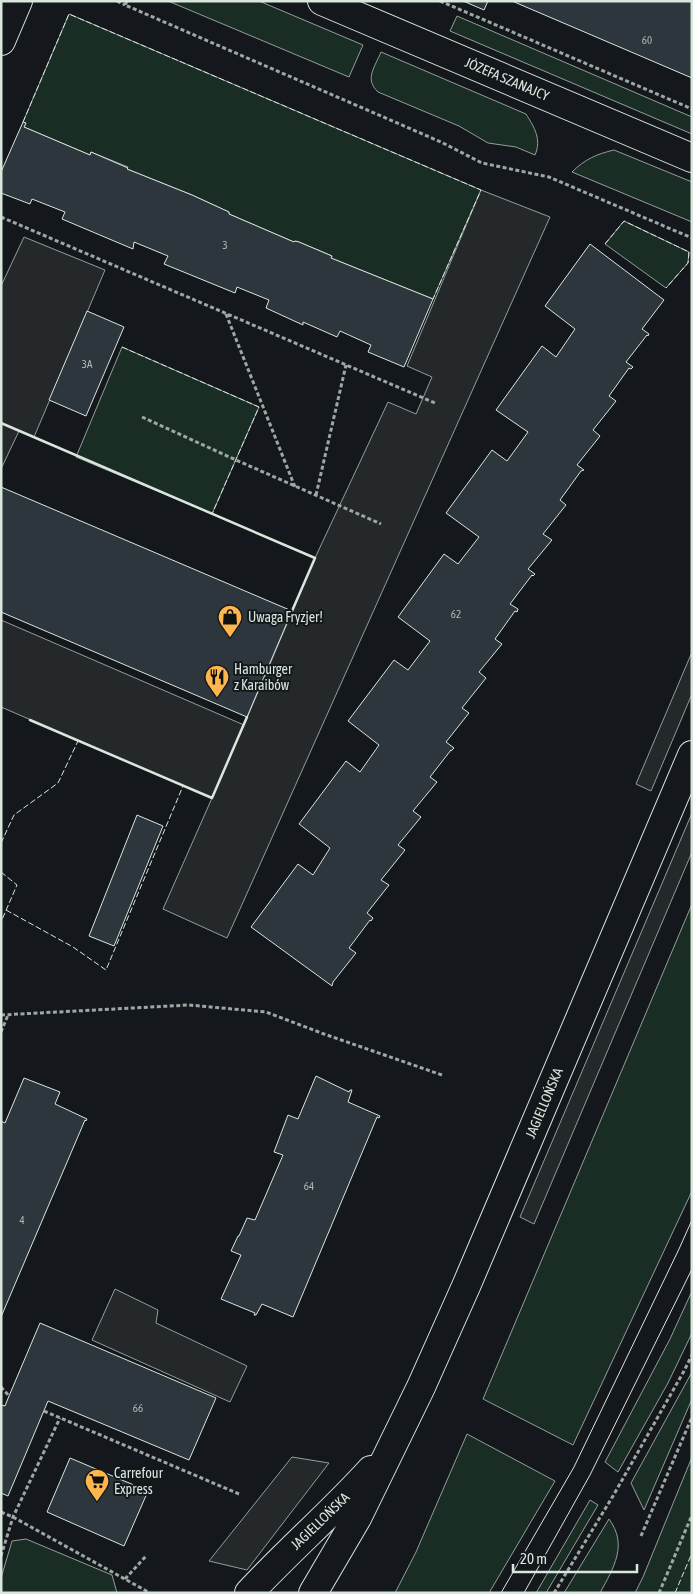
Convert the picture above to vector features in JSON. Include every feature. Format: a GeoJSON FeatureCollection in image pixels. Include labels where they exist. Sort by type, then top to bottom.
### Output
{"type":"FeatureCollection","features":[{"type":"Feature","properties":{"kind":"street"},"geometry":{"type":"LineString","coordinates":[[1,41],[18,1]]}},
{"type":"Feature","properties":{"kind":"street","name":"JÓZEFA SZANAJCY"},"geometry":{"type":"LineString","coordinates":[[322,1],[692,158]]}},
{"type":"Feature","properties":{"kind":"street","name":"JAGIELLOŃSKA"},"geometry":{"type":"LineString","coordinates":[[313,1593],[357,1518],[421,1387],[467,1284],[692,755]]}},
{"type":"Feature","properties":{"kind":"street","name":"JAGIELLOŃSKA"},"geometry":{"type":"LineString","coordinates":[[249,1593],[274,1566],[345,1498],[390,1448]]}},
{"type":"Feature","properties":{"kind":"path"},"geometry":{"type":"LineString","coordinates":[[118,1],[441,142],[482,163],[549,177],[692,238]]}},
{"type":"Feature","properties":{"kind":"path"},"geometry":{"type":"LineString","coordinates":[[440,1],[692,109]]}},
{"type":"Feature","properties":{"kind":"path"},"geometry":{"type":"LineString","coordinates":[[1,217],[435,403]]}},
{"type":"Feature","properties":{"kind":"path"},"geometry":{"type":"LineString","coordinates":[[226,314],[296,487]]}},
{"type":"Feature","properties":{"kind":"path"},"geometry":{"type":"LineString","coordinates":[[316,496],[346,365]]}},
{"type":"Feature","properties":{"kind":"path"},"geometry":{"type":"LineString","coordinates":[[142,416],[381,524]]}},
{"type":"Feature","properties":{"kind":"path"},"geometry":{"type":"LineString","coordinates":[[1,1016],[189,1006],[266,1012],[442,1075]]}},
{"type":"Feature","properties":{"kind":"path"},"geometry":{"type":"LineString","coordinates":[[1,1032],[8,1015]]}},
{"type":"Feature","properties":{"kind":"path"},"geometry":{"type":"LineString","coordinates":[[554,1593],[613,1496],[692,1355]]}},
{"type":"Feature","properties":{"kind":"path"},"geometry":{"type":"LineString","coordinates":[[1,1387],[9,1396]]}},
{"type":"Feature","properties":{"kind":"path"},"geometry":{"type":"LineString","coordinates":[[44,1411],[239,1494]]}},
{"type":"Feature","properties":{"kind":"path"},"geometry":{"type":"LineString","coordinates":[[641,1536],[692,1417]]}},
{"type":"Feature","properties":{"kind":"path"},"geometry":{"type":"LineString","coordinates":[[1,1556],[13,1517],[60,1418]]}},
{"type":"Feature","properties":{"kind":"path"},"geometry":{"type":"LineString","coordinates":[[1,1512],[150,1593]]}},
{"type":"Feature","properties":{"kind":"path"},"geometry":{"type":"LineString","coordinates":[[659,1593],[692,1515]]}},
{"type":"Feature","properties":{"kind":"path"},"geometry":{"type":"LineString","coordinates":[[125,1579],[147,1555]]}},
{"type":"Feature","properties":{"kind":"green space"},"geometry":{"type":"Polygon","coordinates":[[[168,1],[259,1],[363,45],[349,77],[168,1]]]}},
{"type":"Feature","properties":{"kind":"green space"},"geometry":{"type":"Polygon","coordinates":[[[69,14],[481,190],[433,299],[229,214],[229,212],[192,195],[127,169],[128,167],[91,152],[90,155],[24,127],[26,123],[23,122],[69,14]]]}},
{"type":"Feature","properties":{"kind":"green space"},"geometry":{"type":"Polygon","coordinates":[[[457,16],[692,117],[692,134],[450,31],[457,16]]]}},
{"type":"Feature","properties":{"kind":"green space"},"geometry":{"type":"Polygon","coordinates":[[[381,52],[526,114],[537,138],[538,144],[535,155],[516,147],[488,143],[459,126],[378,92],[371,78],[381,52]]]}},
{"type":"Feature","properties":{"kind":"green space"},"geometry":{"type":"Polygon","coordinates":[[[614,150],[692,182],[692,222],[572,172],[592,158],[614,150]]]}},
{"type":"Feature","properties":{"kind":"green space"},"geometry":{"type":"Polygon","coordinates":[[[624,221],[689,252],[688,263],[666,288],[605,244],[624,221]]]}},
{"type":"Feature","properties":{"kind":"green space"},"geometry":{"type":"Polygon","coordinates":[[[122,347],[259,407],[212,514],[76,457],[122,347]]]}},
{"type":"Feature","properties":{"kind":"green space"},"geometry":{"type":"Polygon","coordinates":[[[692,904],[692,1191],[573,1445],[483,1399],[692,904]]]}},
{"type":"Feature","properties":{"kind":"green space"},"geometry":{"type":"Polygon","coordinates":[[[692,1291],[692,1333],[668,1383],[618,1472],[605,1462],[670,1339],[692,1291]]]}},
{"type":"Feature","properties":{"kind":"green space"},"geometry":{"type":"Polygon","coordinates":[[[692,1372],[692,1399],[644,1510],[631,1483],[692,1372]]]}},
{"type":"Feature","properties":{"kind":"green space"},"geometry":{"type":"Polygon","coordinates":[[[467,1434],[555,1481],[489,1593],[395,1593],[416,1552],[467,1434]]]}},
{"type":"Feature","properties":{"kind":"green space"},"geometry":{"type":"Polygon","coordinates":[[[692,1457],[692,1593],[635,1593],[643,1577],[692,1457]]]}},
{"type":"Feature","properties":{"kind":"green space"},"geometry":{"type":"Polygon","coordinates":[[[590,1500],[598,1505],[546,1593],[536,1593],[590,1500]]]}},
{"type":"Feature","properties":{"kind":"green space"},"geometry":{"type":"Polygon","coordinates":[[[609,1519],[618,1538],[617,1556],[600,1593],[564,1593],[609,1519]]]}},
{"type":"Feature","properties":{"kind":"green space"},"geometry":{"type":"Polygon","coordinates":[[[26,1539],[112,1575],[117,1593],[1,1593],[1,1578],[12,1541],[26,1539]]]}},
{"type":"Feature","properties":{"kind":"shaded area"},"geometry":{"type":"Polygon","coordinates":[[[481,190],[550,217],[227,938],[163,909],[212,798],[1,707],[1,620],[244,725],[315,558],[388,402],[416,414],[432,377],[407,366],[481,190]]]}},
{"type":"Feature","properties":{"kind":"shaded area"},"geometry":{"type":"Polygon","coordinates":[[[24,237],[105,270],[34,437],[19,431],[1,469],[1,286],[24,237]]]}},
{"type":"Feature","properties":{"kind":"shaded area"},"geometry":{"type":"Polygon","coordinates":[[[692,652],[692,694],[651,791],[636,784],[692,652]]]}},
{"type":"Feature","properties":{"kind":"shaded area"},"geometry":{"type":"Polygon","coordinates":[[[692,813],[692,852],[534,1224],[520,1217],[692,813]]]}},
{"type":"Feature","properties":{"kind":"shaded area"},"geometry":{"type":"Polygon","coordinates":[[[115,1289],[158,1310],[156,1323],[247,1366],[230,1402],[92,1340],[115,1289]]]}},
{"type":"Feature","properties":{"kind":"shaded area"},"geometry":{"type":"Polygon","coordinates":[[[292,1457],[329,1463],[247,1570],[209,1561],[292,1457]]]}},
{"type":"Feature","properties":{"kind":"building"},"geometry":{"type":"Polygon","coordinates":[[[463,1],[488,1],[484,10],[463,1]]]}},
{"type":"Feature","properties":{"kind":"building"},"geometry":{"type":"Polygon","coordinates":[[[512,1],[692,1],[692,78],[512,1]]]}},
{"type":"Feature","properties":{"kind":"building"},"geometry":{"type":"Polygon","coordinates":[[[23,122],[26,123],[24,127],[90,155],[91,152],[127,169],[192,195],[229,212],[229,214],[332,256],[331,258],[433,299],[404,367],[368,352],[371,345],[340,331],[337,337],[303,322],[303,325],[266,308],[269,300],[237,287],[235,293],[164,264],[168,256],[134,242],[133,249],[62,219],[65,212],[32,199],[30,204],[1,193],[1,172],[23,122]]]}},
{"type":"Feature","properties":{"kind":"building"},"geometry":{"type":"Polygon","coordinates":[[[590,244],[664,300],[642,329],[649,334],[648,336],[626,362],[633,367],[629,368],[609,396],[616,401],[593,430],[600,436],[577,465],[584,470],[581,471],[560,500],[566,505],[543,534],[552,540],[528,569],[535,574],[532,575],[510,604],[518,609],[517,612],[515,611],[495,639],[502,644],[479,672],[486,678],[462,708],[469,713],[446,742],[454,748],[430,777],[437,782],[413,811],[421,817],[398,845],[405,850],[381,880],[389,885],[367,913],[373,918],[349,948],[356,953],[333,982],[332,986],[251,927],[298,864],[313,875],[330,848],[299,824],[346,761],[360,772],[379,745],[348,721],[394,660],[408,670],[430,641],[398,617],[444,554],[458,564],[479,537],[446,513],[492,450],[507,461],[528,432],[496,410],[542,346],[556,357],[575,329],[545,306],[590,244]]]}},
{"type":"Feature","properties":{"kind":"building"},"geometry":{"type":"Polygon","coordinates":[[[87,311],[124,327],[86,416],[49,400],[87,311]]]}},
{"type":"Feature","properties":{"kind":"building"},"geometry":{"type":"Polygon","coordinates":[[[1,487],[292,611],[247,717],[1,612],[1,487]]]}},
{"type":"Feature","properties":{"kind":"building"},"geometry":{"type":"Polygon","coordinates":[[[137,815],[163,826],[114,946],[89,936],[137,815]]]}},
{"type":"Feature","properties":{"kind":"building"},"geometry":{"type":"Polygon","coordinates":[[[316,1076],[349,1092],[352,1090],[348,1102],[380,1116],[379,1118],[377,1117],[293,1317],[262,1304],[256,1315],[254,1315],[255,1313],[221,1299],[241,1255],[231,1251],[247,1218],[255,1220],[283,1155],[274,1152],[288,1115],[298,1119],[316,1076]]]}},
{"type":"Feature","properties":{"kind":"building"},"geometry":{"type":"Polygon","coordinates":[[[24,1078],[60,1092],[55,1104],[87,1119],[1,1317],[1,1121],[5,1123],[24,1078]]]}},
{"type":"Feature","properties":{"kind":"building"},"geometry":{"type":"Polygon","coordinates":[[[40,1323],[216,1398],[189,1460],[48,1401],[8,1496],[1,1493],[1,1405],[5,1406],[40,1323]]]}},
{"type":"Feature","properties":{"kind":"building","name":"Carrefour Express"},"geometry":{"type":"Polygon","coordinates":[[[70,1458],[148,1491],[124,1546],[47,1512],[70,1458]]]}},
{"type":"Feature","properties":{"kind":"tram line"},"geometry":{"type":"LineString","coordinates":[[501,1593],[574,1467],[692,1220]]}},
{"type":"Feature","properties":{"kind":"tram line"},"geometry":{"type":"LineString","coordinates":[[524,1593],[590,1475],[692,1269]]}},
{"type":"Feature","properties":{"kind":"fence"},"geometry":{"type":"LineString","coordinates":[[23,122],[69,14],[481,190],[433,299]]}},
{"type":"Feature","properties":{"kind":"fence"},"geometry":{"type":"LineString","coordinates":[[605,244],[624,221],[689,252],[688,263],[666,288]]}},
{"type":"Feature","properties":{"kind":"fence"},"geometry":{"type":"LineString","coordinates":[[122,347],[259,407],[212,514]]}},
{"type":"Feature","properties":{"kind":"fence"},"geometry":{"type":"LineString","coordinates":[[1,843],[14,815],[58,783],[78,741]]}},
{"type":"Feature","properties":{"kind":"fence"},"geometry":{"type":"LineString","coordinates":[[6,910],[73,947],[106,970],[183,786]]}},
{"type":"Feature","properties":{"kind":"fence"},"geometry":{"type":"LineString","coordinates":[[1,872],[17,885],[1,922]]}},
{"type":"Feature","properties":{"kind":"fence"},"geometry":{"type":"LineString","coordinates":[[675,1593],[692,1553]]}},
{"type":"Feature","properties":{"kind":"wall"},"geometry":{"type":"LineString","coordinates":[[1,423],[315,558],[292,611]]}},
{"type":"Feature","properties":{"kind":"wall"},"geometry":{"type":"LineString","coordinates":[[30,720],[212,798],[247,717]]}},
{"type":"Feature","properties":{"kind":"place","name":"Uwaga Fryzjer!"},"geometry":{"type":"Point","coordinates":[230,638]}},
{"type":"Feature","properties":{"kind":"place","name":"Hamburger z Karaibów"},"geometry":{"type":"Point","coordinates":[217,698]}},
{"type":"Feature","properties":{"kind":"place","name":"Carrefour Express"},"geometry":{"type":"Point","coordinates":[97,1502]}}]}
